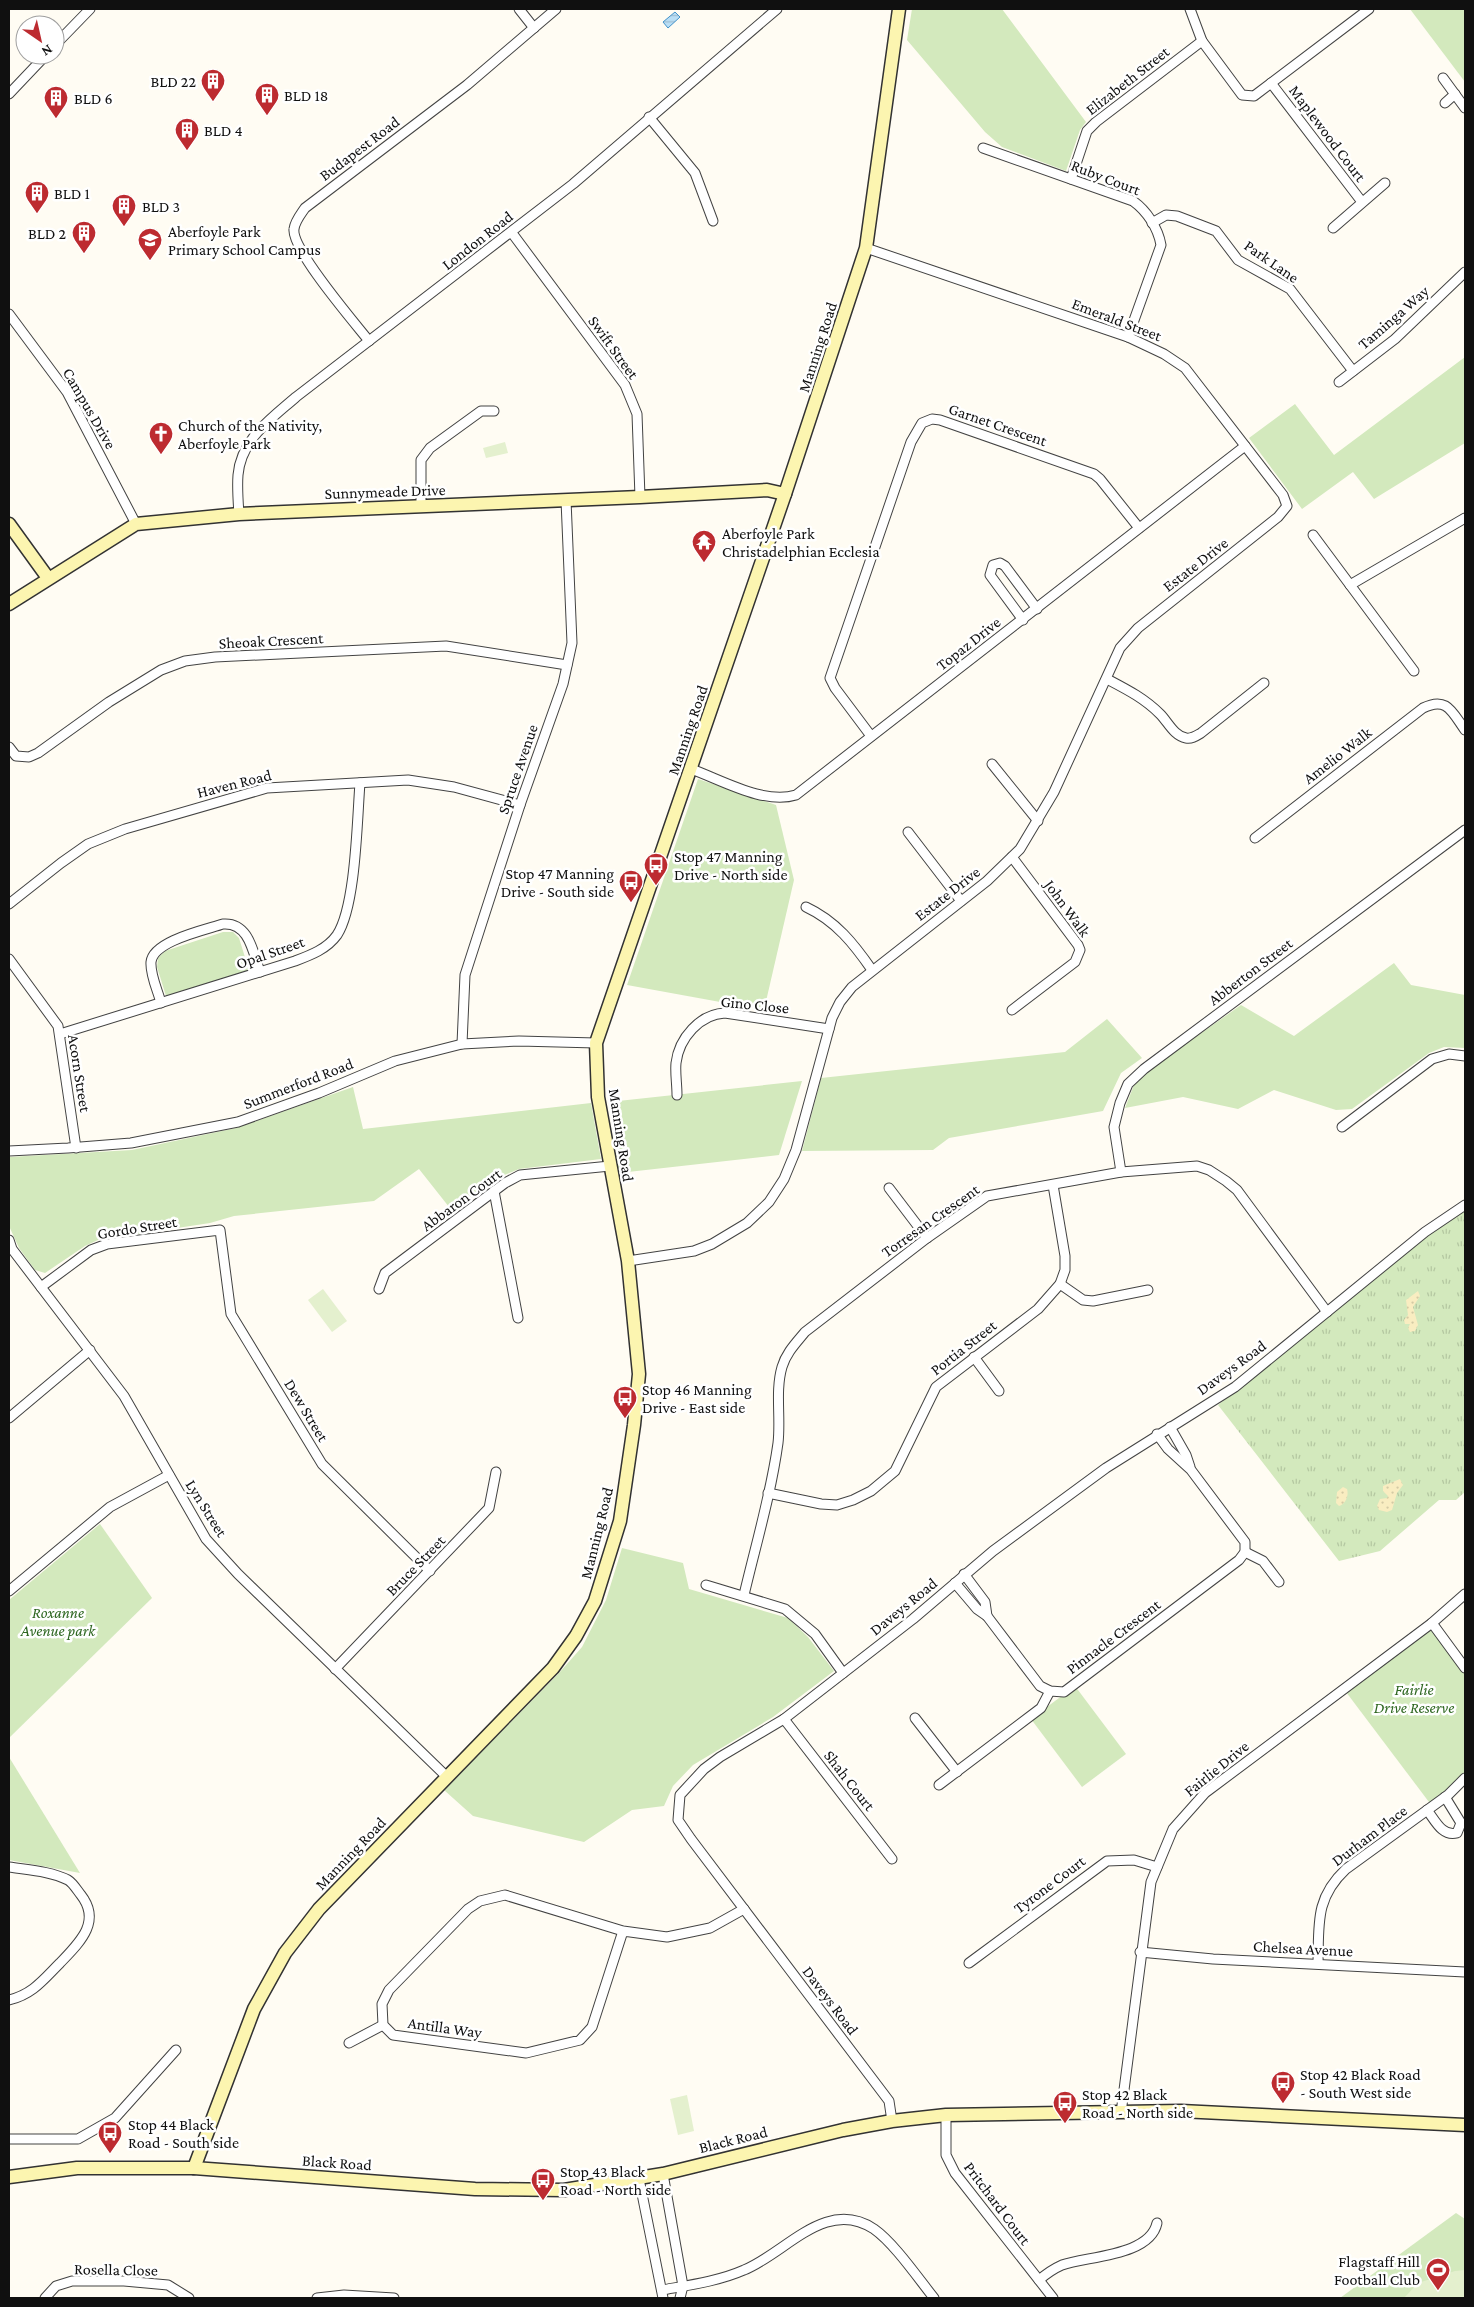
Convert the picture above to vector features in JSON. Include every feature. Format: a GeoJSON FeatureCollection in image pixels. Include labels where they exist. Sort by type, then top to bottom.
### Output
{"type":"FeatureCollection","features":[{"type":"Feature","properties":{"kind":"street"},"geometry":{"type":"LineString","coordinates":[[65,35],[90,9]]}},
{"type":"Feature","properties":{"kind":"street"},"geometry":{"type":"LineString","coordinates":[[519,9],[534,28]]}},
{"type":"Feature","properties":{"kind":"street","name":"Budapest Road"},"geometry":{"type":"LineString","coordinates":[[369,341],[299,250],[294,229],[298,218],[304,208],[467,85],[556,9]]}},
{"type":"Feature","properties":{"kind":"street","name":"London Road"},"geometry":{"type":"LineString","coordinates":[[239,514],[238,476],[241,456],[255,433],[296,397],[512,233],[573,184],[777,9]]}},
{"type":"Feature","properties":{"kind":"street","name":"Manning Road"},"geometry":{"type":"LineString","coordinates":[[194,2168],[254,2009],[285,1953],[319,1909],[553,1668],[576,1636],[596,1601],[620,1521],[634,1425],[639,1374],[628,1261],[598,1097],[596,1043],[786,494],[866,248],[899,9]]}},
{"type":"Feature","properties":{"kind":"street"},"geometry":{"type":"LineString","coordinates":[[1190,9],[1202,41],[1242,95],[1250,97],[1254,96],[1368,9]]}},
{"type":"Feature","properties":{"kind":"street","name":"Elizabeth Street"},"geometry":{"type":"LineString","coordinates":[[1071,179],[1087,131],[1096,122],[1202,41]]}},
{"type":"Feature","properties":{"kind":"street"},"geometry":{"type":"LineString","coordinates":[[9,94],[37,65]]}},
{"type":"Feature","properties":{"kind":"street"},"geometry":{"type":"LineString","coordinates":[[1443,78],[1465,108]]}},
{"type":"Feature","properties":{"kind":"street","name":"Maplewood Court"},"geometry":{"type":"LineString","coordinates":[[1271,83],[1362,202]]}},
{"type":"Feature","properties":{"kind":"street"},"geometry":{"type":"LineString","coordinates":[[1445,103],[1455,94]]}},
{"type":"Feature","properties":{"kind":"street"},"geometry":{"type":"LineString","coordinates":[[649,117],[695,173],[713,221]]}},
{"type":"Feature","properties":{"kind":"street","name":"Ruby Court"},"geometry":{"type":"LineString","coordinates":[[983,148],[1133,201],[1141,207],[1159,232],[1161,245],[1128,337]]}},
{"type":"Feature","properties":{"kind":"street","name":"Maplewood Court"},"geometry":{"type":"LineString","coordinates":[[1333,228],[1385,183]]}},
{"type":"Feature","properties":{"kind":"street","name":"Park Lane"},"geometry":{"type":"LineString","coordinates":[[1152,223],[1166,216],[1177,216],[1216,231],[1238,260],[1290,289],[1353,371]]}},
{"type":"Feature","properties":{"kind":"street","name":"Swift Street"},"geometry":{"type":"LineString","coordinates":[[512,233],[625,385],[637,414],[640,497]]}},
{"type":"Feature","properties":{"kind":"street","name":"Emerald Street"},"geometry":{"type":"LineString","coordinates":[[866,248],[1128,337],[1164,354],[1185,368],[1283,495],[1287,506],[1284,512]]}},
{"type":"Feature","properties":{"kind":"street","name":"Taminga Way"},"geometry":{"type":"LineString","coordinates":[[1339,382],[1395,339],[1465,272]]}},
{"type":"Feature","properties":{"kind":"street","name":"Campus Drive"},"geometry":{"type":"LineString","coordinates":[[9,314],[67,392],[136,524]]}},
{"type":"Feature","properties":{"kind":"street"},"geometry":{"type":"LineString","coordinates":[[421,506],[421,460],[430,448],[481,411],[494,412]]}},
{"type":"Feature","properties":{"kind":"street","name":"Garnet Crescent"},"geometry":{"type":"LineString","coordinates":[[871,736],[835,688],[830,678],[911,442],[922,423],[932,419],[940,420],[1094,474],[1139,528]]}},
{"type":"Feature","properties":{"kind":"street","name":"Topaz Drive"},"geometry":{"type":"LineString","coordinates":[[691,768],[760,795],[786,798],[796,795],[1245,446]]}},
{"type":"Feature","properties":{"kind":"street","name":"Sunnymeade Drive"},"geometry":{"type":"LineString","coordinates":[[9,604],[136,524],[239,514],[768,490],[786,494]]}},
{"type":"Feature","properties":{"kind":"street","name":"Spruce Avenue"},"geometry":{"type":"LineString","coordinates":[[462,1044],[465,976],[520,805],[563,684],[572,642],[566,500]]}},
{"type":"Feature","properties":{"kind":"street","name":"Estate Drive"},"geometry":{"type":"LineString","coordinates":[[628,1261],[694,1251],[712,1244],[747,1223],[769,1202],[784,1179],[796,1150],[829,1028],[840,1002],[852,987],[872,970],[961,901],[1012,857],[1038,820],[1107,679],[1120,648],[1138,628],[1284,512]]}},
{"type":"Feature","properties":{"kind":"street"},"geometry":{"type":"LineString","coordinates":[[1350,585],[1465,518]]}},
{"type":"Feature","properties":{"kind":"street"},"geometry":{"type":"LineString","coordinates":[[9,524],[48,578]]}},
{"type":"Feature","properties":{"kind":"street"},"geometry":{"type":"LineString","coordinates":[[1313,535],[1414,671]]}},
{"type":"Feature","properties":{"kind":"street"},"geometry":{"type":"LineString","coordinates":[[1022,620],[990,575],[993,565],[1000,563],[1005,566],[1037,609]]}},
{"type":"Feature","properties":{"kind":"street","name":"Sheoak Crescent"},"geometry":{"type":"LineString","coordinates":[[9,747],[16,756],[29,757],[38,753],[109,702],[161,670],[185,661],[215,657],[446,646],[567,664]]}},
{"type":"Feature","properties":{"kind":"street"},"geometry":{"type":"LineString","coordinates":[[1107,679],[1146,701],[1168,723],[1175,733],[1185,738],[1201,733],[1264,683]]}},
{"type":"Feature","properties":{"kind":"street","name":"Amelio Walk"},"geometry":{"type":"LineString","coordinates":[[1255,838],[1432,703],[1441,702],[1448,707],[1465,730]]}},
{"type":"Feature","properties":{"kind":"street"},"geometry":{"type":"LineString","coordinates":[[992,764],[1038,820]]}},
{"type":"Feature","properties":{"kind":"street","name":"Haven Road"},"geometry":{"type":"LineString","coordinates":[[9,904],[88,844],[125,829],[266,788],[408,780],[445,785],[520,805]]}},
{"type":"Feature","properties":{"kind":"street","name":"Opal Street"},"geometry":{"type":"LineString","coordinates":[[60,1034],[260,972],[314,954],[327,946],[344,923],[351,887],[360,783]]}},
{"type":"Feature","properties":{"kind":"street","name":"Abberton Street"},"geometry":{"type":"LineString","coordinates":[[1121,1172],[1114,1127],[1120,1103],[1128,1084],[1144,1069],[1465,830]]}},
{"type":"Feature","properties":{"kind":"street"},"geometry":{"type":"LineString","coordinates":[[908,832],[961,901]]}},
{"type":"Feature","properties":{"kind":"street","name":"John Walk"},"geometry":{"type":"LineString","coordinates":[[1012,857],[1080,950],[1075,962],[1012,1010]]}},
{"type":"Feature","properties":{"kind":"street"},"geometry":{"type":"LineString","coordinates":[[806,907],[824,917],[846,936],[872,970]]}},
{"type":"Feature","properties":{"kind":"street"},"geometry":{"type":"LineString","coordinates":[[161,1003],[151,969],[153,955],[158,948],[222,924],[232,924],[246,933],[260,972]]}},
{"type":"Feature","properties":{"kind":"street","name":"Acorn Street"},"geometry":{"type":"LineString","coordinates":[[9,959],[58,1026],[76,1148]]}},
{"type":"Feature","properties":{"kind":"street","name":"Gino Close"},"geometry":{"type":"LineString","coordinates":[[677,1095],[676,1062],[684,1040],[701,1021],[709,1016],[725,1013],[829,1028]]}},
{"type":"Feature","properties":{"kind":"street","name":"Summerford Road"},"geometry":{"type":"LineString","coordinates":[[9,1151],[131,1143],[238,1122],[319,1093],[394,1061],[462,1044],[519,1041],[596,1043]]}},
{"type":"Feature","properties":{"kind":"street"},"geometry":{"type":"LineString","coordinates":[[1342,1127],[1432,1060],[1449,1054],[1465,1056]]}},
{"type":"Feature","properties":{"kind":"street","name":"Abbaron Court"},"geometry":{"type":"LineString","coordinates":[[380,1289],[385,1273],[494,1191],[520,1175],[610,1166]]}},
{"type":"Feature","properties":{"kind":"street","name":"Torresan Crescent"},"geometry":{"type":"LineString","coordinates":[[744,1595],[778,1441],[779,1382],[783,1366],[791,1348],[805,1332],[927,1238],[987,1196],[1121,1172],[1196,1166],[1209,1170],[1226,1180],[1237,1190],[1327,1312]]}},
{"type":"Feature","properties":{"kind":"street","name":"Portia Street"},"geometry":{"type":"LineString","coordinates":[[768,1493],[821,1504],[837,1505],[871,1491],[894,1471],[936,1387],[1038,1309],[1060,1284],[1065,1270],[1065,1256],[1053,1185]]}},
{"type":"Feature","properties":{"kind":"street"},"geometry":{"type":"LineString","coordinates":[[889,1188],[927,1238]]}},
{"type":"Feature","properties":{"kind":"street"},"geometry":{"type":"LineString","coordinates":[[494,1191],[518,1318]]}},
{"type":"Feature","properties":{"kind":"street","name":"Daveys Road"},"geometry":{"type":"LineString","coordinates":[[892,2121],[889,2101],[678,1820],[680,1795],[689,1783],[720,1757],[784,1719],[913,1619],[964,1574],[1106,1468],[1235,1387],[1431,1228],[1465,1205]]}},
{"type":"Feature","properties":{"kind":"street","name":"Gordo Street"},"geometry":{"type":"LineString","coordinates":[[41,1287],[91,1250],[107,1244],[220,1230]]}},
{"type":"Feature","properties":{"kind":"street","name":"Dew Street"},"geometry":{"type":"LineString","coordinates":[[220,1230],[231,1314],[322,1464],[430,1571]]}},
{"type":"Feature","properties":{"kind":"street","name":"Lyn Street"},"geometry":{"type":"LineString","coordinates":[[9,1240],[12,1249],[124,1396],[206,1539],[238,1574],[447,1777]]}},
{"type":"Feature","properties":{"kind":"street"},"geometry":{"type":"LineString","coordinates":[[1060,1284],[1083,1300],[1093,1301],[1148,1290]]}},
{"type":"Feature","properties":{"kind":"street"},"geometry":{"type":"LineString","coordinates":[[9,1418],[90,1350]]}},
{"type":"Feature","properties":{"kind":"street"},"geometry":{"type":"LineString","coordinates":[[974,1357],[999,1392]]}},
{"type":"Feature","properties":{"kind":"street"},"geometry":{"type":"LineString","coordinates":[[1170,1427],[1186,1455],[1191,1470]]}},
{"type":"Feature","properties":{"kind":"street"},"geometry":{"type":"LineString","coordinates":[[1158,1434],[1168,1449],[1191,1470],[1245,1542],[1245,1552],[1263,1561],[1279,1582]]}},
{"type":"Feature","properties":{"kind":"street","name":"Bruce Street"},"geometry":{"type":"LineString","coordinates":[[335,1669],[489,1508],[496,1472]]}},
{"type":"Feature","properties":{"kind":"street"},"geometry":{"type":"LineString","coordinates":[[9,1591],[110,1507],[169,1475]]}},
{"type":"Feature","properties":{"kind":"street","name":"Pinnacle Crescent"},"geometry":{"type":"LineString","coordinates":[[1050,1691],[1064,1692],[1239,1560],[1245,1552]]}},
{"type":"Feature","properties":{"kind":"street"},"geometry":{"type":"LineString","coordinates":[[964,1574],[984,1602],[987,1616]]}},
{"type":"Feature","properties":{"kind":"street"},"geometry":{"type":"LineString","coordinates":[[939,1785],[1041,1708],[1050,1691],[1040,1686],[987,1616],[977,1609],[955,1583]]}},
{"type":"Feature","properties":{"kind":"street"},"geometry":{"type":"LineString","coordinates":[[706,1585],[785,1609],[815,1634],[843,1673]]}},
{"type":"Feature","properties":{"kind":"street","name":"Fairlie Drive"},"geometry":{"type":"LineString","coordinates":[[1121,2113],[1140,1952],[1151,1882],[1173,1829],[1205,1793],[1432,1623],[1465,1594]]}},
{"type":"Feature","properties":{"kind":"street"},"geometry":{"type":"LineString","coordinates":[[1432,1623],[1465,1668]]}},
{"type":"Feature","properties":{"kind":"street"},"geometry":{"type":"LineString","coordinates":[[915,1718],[957,1772]]}},
{"type":"Feature","properties":{"kind":"street","name":"Shah Court"},"geometry":{"type":"LineString","coordinates":[[784,1719],[892,1860]]}},
{"type":"Feature","properties":{"kind":"street","name":"Durham Place"},"geometry":{"type":"LineString","coordinates":[[1318,1963],[1319,1919],[1324,1896],[1333,1881],[1346,1869],[1445,1796],[1465,1778]]}},
{"type":"Feature","properties":{"kind":"street"},"geometry":{"type":"LineString","coordinates":[[1427,1810],[1443,1832],[1457,1833],[1461,1823],[1445,1796]]}},
{"type":"Feature","properties":{"kind":"street","name":"Tyrone Court"},"geometry":{"type":"LineString","coordinates":[[969,1963],[1107,1861],[1134,1860],[1157,1867]]}},
{"type":"Feature","properties":{"kind":"street"},"geometry":{"type":"LineString","coordinates":[[9,1867],[50,1873],[70,1881],[86,1902],[89,1923],[82,1941],[34,1989],[23,1996],[9,2000]]}},
{"type":"Feature","properties":{"kind":"street"},"geometry":{"type":"LineString","coordinates":[[349,2044],[383,2025],[382,2004],[389,1990],[468,1909],[480,1901],[505,1895],[623,1931],[667,1937],[710,1928],[744,1909]]}},
{"type":"Feature","properties":{"kind":"street","name":"Antilla Way"},"geometry":{"type":"LineString","coordinates":[[383,2025],[392,2035],[526,2053],[580,2040],[592,2027],[623,1931]]}},
{"type":"Feature","properties":{"kind":"street","name":"Chelsea Avenue"},"geometry":{"type":"LineString","coordinates":[[1140,1952],[1213,1959],[1465,1972]]}},
{"type":"Feature","properties":{"kind":"street"},"geometry":{"type":"LineString","coordinates":[[9,2139],[78,2139],[115,2118],[176,2050]]}},
{"type":"Feature","properties":{"kind":"street","name":"Black Road"},"geometry":{"type":"LineString","coordinates":[[9,2177],[77,2168],[194,2168],[475,2189],[564,2190],[664,2174],[843,2130],[892,2121],[946,2116],[990,2113],[1181,2111],[1465,2125]]}},
{"type":"Feature","properties":{"kind":"street","name":"Pritchard Court"},"geometry":{"type":"LineString","coordinates":[[946,2116],[946,2155],[955,2173],[1053,2298]]}},
{"type":"Feature","properties":{"kind":"street"},"geometry":{"type":"LineString","coordinates":[[664,2174],[683,2286],[680,2298]]}},
{"type":"Feature","properties":{"kind":"street"},"geometry":{"type":"LineString","coordinates":[[639,2179],[663,2294],[683,2286],[745,2270],[814,2227],[830,2220],[847,2218],[873,2229],[888,2243],[934,2298]]}},
{"type":"Feature","properties":{"kind":"street"},"geometry":{"type":"LineString","coordinates":[[1039,2280],[1062,2265],[1127,2250],[1150,2236],[1157,2223]]}},
{"type":"Feature","properties":{"kind":"street","name":"Rosella Close"},"geometry":{"type":"LineString","coordinates":[[45,2298],[56,2286],[72,2281],[168,2285],[189,2298]]}},
{"type":"Feature","properties":{"kind":"street"},"geometry":{"type":"LineString","coordinates":[[317,2298],[344,2295],[394,2298]]}},
{"type":"Feature","properties":{"kind":"green space"},"geometry":{"type":"Polygon","coordinates":[[[912,9],[1002,9],[1086,122],[1080,130],[1066,171],[1002,147],[985,132],[907,40],[912,9]]]}},
{"type":"Feature","properties":{"kind":"green space"},"geometry":{"type":"Polygon","coordinates":[[[1410,9],[1465,9],[1465,82],[1410,9]]]}},
{"type":"Feature","properties":{"kind":"green space"},"geometry":{"type":"Polygon","coordinates":[[[1465,357],[1465,443],[1374,499],[1353,472],[1302,509],[1249,438],[1295,404],[1334,455],[1465,357]]]}},
{"type":"Feature","properties":{"kind":"green space"},"geometry":{"type":"Polygon","coordinates":[[[505,442],[508,453],[486,458],[483,448],[505,442]]]}},
{"type":"Feature","properties":{"kind":"green space"},"geometry":{"type":"Polygon","coordinates":[[[698,779],[776,805],[794,880],[764,1010],[627,985],[698,779]]]}},
{"type":"Feature","properties":{"kind":"green space"},"geometry":{"type":"Polygon","coordinates":[[[223,932],[233,932],[239,938],[249,970],[166,996],[157,967],[158,958],[165,951],[223,932]]]}},
{"type":"Feature","properties":{"kind":"green space"},"geometry":{"type":"Polygon","coordinates":[[[1394,963],[1411,985],[1465,995],[1465,1048],[1444,1047],[1429,1053],[1352,1109],[1336,1110],[1274,1090],[1238,1109],[1183,1097],[1125,1108],[1134,1085],[1146,1072],[1241,1005],[1294,1036],[1394,963]]]}},
{"type":"Feature","properties":{"kind":"green space"},"geometry":{"type":"Polygon","coordinates":[[[1107,1019],[1142,1058],[1121,1073],[1103,1111],[949,1138],[933,1150],[802,1151],[821,1078],[1065,1052],[1107,1019]]]}},
{"type":"Feature","properties":{"kind":"green space"},"geometry":{"type":"Polygon","coordinates":[[[802,1081],[779,1155],[619,1173],[609,1102],[802,1081]]]}},
{"type":"Feature","properties":{"kind":"green space"},"geometry":{"type":"Polygon","coordinates":[[[353,1087],[363,1129],[591,1103],[601,1159],[519,1169],[502,1176],[453,1212],[419,1169],[374,1201],[234,1216],[210,1223],[98,1240],[85,1246],[45,1273],[35,1270],[19,1248],[9,1226],[9,1157],[132,1150],[236,1128],[353,1087]]]}},
{"type":"Feature","properties":{"kind":"green space"},"geometry":{"type":"Polygon","coordinates":[[[1465,1204],[1465,1492],[1456,1500],[1439,1500],[1380,1551],[1339,1561],[1218,1405],[1425,1232],[1465,1204]]]}},
{"type":"Feature","properties":{"kind":"green space"},"geometry":{"type":"Polygon","coordinates":[[[323,1289],[347,1321],[332,1332],[308,1300],[323,1289]]]}},
{"type":"Feature","properties":{"kind":"green space","name":"Roxanne Avenue park"},"geometry":{"type":"Polygon","coordinates":[[[100,1524],[152,1598],[9,1738],[9,1600],[100,1524]]]}},
{"type":"Feature","properties":{"kind":"green space"},"geometry":{"type":"Polygon","coordinates":[[[622,1548],[683,1563],[689,1589],[788,1618],[808,1637],[834,1671],[773,1717],[693,1765],[673,1786],[664,1806],[632,1810],[584,1842],[473,1816],[444,1790],[559,1673],[582,1647],[606,1600],[622,1548]]]}},
{"type":"Feature","properties":{"kind":"green space","name":"Fairlie Drive Reserve"},"geometry":{"type":"Polygon","coordinates":[[[1432,1623],[1465,1668],[1465,1778],[1432,1806],[1343,1688],[1432,1623]]]}},
{"type":"Feature","properties":{"kind":"green space"},"geometry":{"type":"Polygon","coordinates":[[[1075,1686],[1126,1754],[1082,1787],[1031,1719],[1075,1686]]]}},
{"type":"Feature","properties":{"kind":"green space"},"geometry":{"type":"Polygon","coordinates":[[[9,1757],[80,1873],[9,1860],[9,1757]]]}},
{"type":"Feature","properties":{"kind":"green space"},"geometry":{"type":"Polygon","coordinates":[[[687,2095],[694,2131],[678,2135],[670,2099],[687,2095]]]}},
{"type":"Feature","properties":{"kind":"green space"},"geometry":{"type":"Polygon","coordinates":[[[1456,2213],[1465,2219],[1465,2298],[1340,2298],[1456,2213]]]}},
{"type":"Feature","properties":{"kind":"green space","name":"Flagstaff Hill Football Club"},"geometry":{"type":"Polygon","coordinates":[[[1465,2270],[1465,2298],[1404,2298],[1418,2283],[1455,2271],[1465,2270]]]}},
{"type":"Feature","properties":{"kind":"sand"},"geometry":{"type":"Polygon","coordinates":[[[1418,1291],[1420,1296],[1413,1307],[1418,1325],[1415,1331],[1410,1332],[1408,1328],[1410,1324],[1405,1324],[1404,1320],[1408,1315],[1406,1300],[1418,1291]]]}},
{"type":"Feature","properties":{"kind":"sand"},"geometry":{"type":"Polygon","coordinates":[[[1400,1479],[1403,1485],[1397,1493],[1392,1510],[1387,1512],[1379,1510],[1377,1506],[1380,1499],[1387,1498],[1388,1496],[1383,1491],[1383,1486],[1400,1479]]]}},
{"type":"Feature","properties":{"kind":"sand"},"geometry":{"type":"Polygon","coordinates":[[[1343,1487],[1348,1491],[1347,1496],[1345,1501],[1339,1506],[1336,1503],[1337,1492],[1343,1487]]]}},
{"type":"Feature","properties":{"kind":"water"},"geometry":{"type":"Polygon","coordinates":[[[675,12],[680,17],[668,28],[663,22],[675,12]]]}},
{"type":"Feature","properties":{"kind":"place","name":"BLD 22"},"geometry":{"type":"Point","coordinates":[213,102]}},
{"type":"Feature","properties":{"kind":"place","name":"BLD 18"},"geometry":{"type":"Point","coordinates":[267,116]}},
{"type":"Feature","properties":{"kind":"place","name":"BLD 6"},"geometry":{"type":"Point","coordinates":[56,119]}},
{"type":"Feature","properties":{"kind":"place","name":"BLD 4"},"geometry":{"type":"Point","coordinates":[187,151]}},
{"type":"Feature","properties":{"kind":"place","name":"BLD 1"},"geometry":{"type":"Point","coordinates":[37,214]}},
{"type":"Feature","properties":{"kind":"place","name":"BLD 3"},"geometry":{"type":"Point","coordinates":[124,227]}},
{"type":"Feature","properties":{"kind":"place","name":"BLD 2"},"geometry":{"type":"Point","coordinates":[84,254]}},
{"type":"Feature","properties":{"kind":"place","name":"Aberfoyle Park Primary School Campus"},"geometry":{"type":"Point","coordinates":[150,261]}},
{"type":"Feature","properties":{"kind":"place","name":"Church of the Nativity, Aberfoyle Park"},"geometry":{"type":"Point","coordinates":[161,455]}},
{"type":"Feature","properties":{"kind":"place","name":"Aberfoyle Park Christadelphian Ecclesia"},"geometry":{"type":"Point","coordinates":[704,563]}},
{"type":"Feature","properties":{"kind":"place","name":"Stop 47 Manning Drive - North side"},"geometry":{"type":"Point","coordinates":[656,886]}},
{"type":"Feature","properties":{"kind":"place","name":"Stop 47 Manning Drive - South side"},"geometry":{"type":"Point","coordinates":[631,903]}},
{"type":"Feature","properties":{"kind":"place","name":"Stop 46 Manning Drive - East side"},"geometry":{"type":"Point","coordinates":[625,1419]}},
{"type":"Feature","properties":{"kind":"place","name":"Stop 42 Black Road - South West side"},"geometry":{"type":"Point","coordinates":[1283,2104]}},
{"type":"Feature","properties":{"kind":"place","name":"Stop 42 Black Road - North side"},"geometry":{"type":"Point","coordinates":[1065,2124]}},
{"type":"Feature","properties":{"kind":"place","name":"Stop 44 Black Road - South side"},"geometry":{"type":"Point","coordinates":[110,2154]}},
{"type":"Feature","properties":{"kind":"place","name":"Stop 43 Black Road - North side"},"geometry":{"type":"Point","coordinates":[543,2201]}},
{"type":"Feature","properties":{"kind":"place","name":"Flagstaff Hill Football Club"},"geometry":{"type":"Point","coordinates":[1438,2291]}}]}
